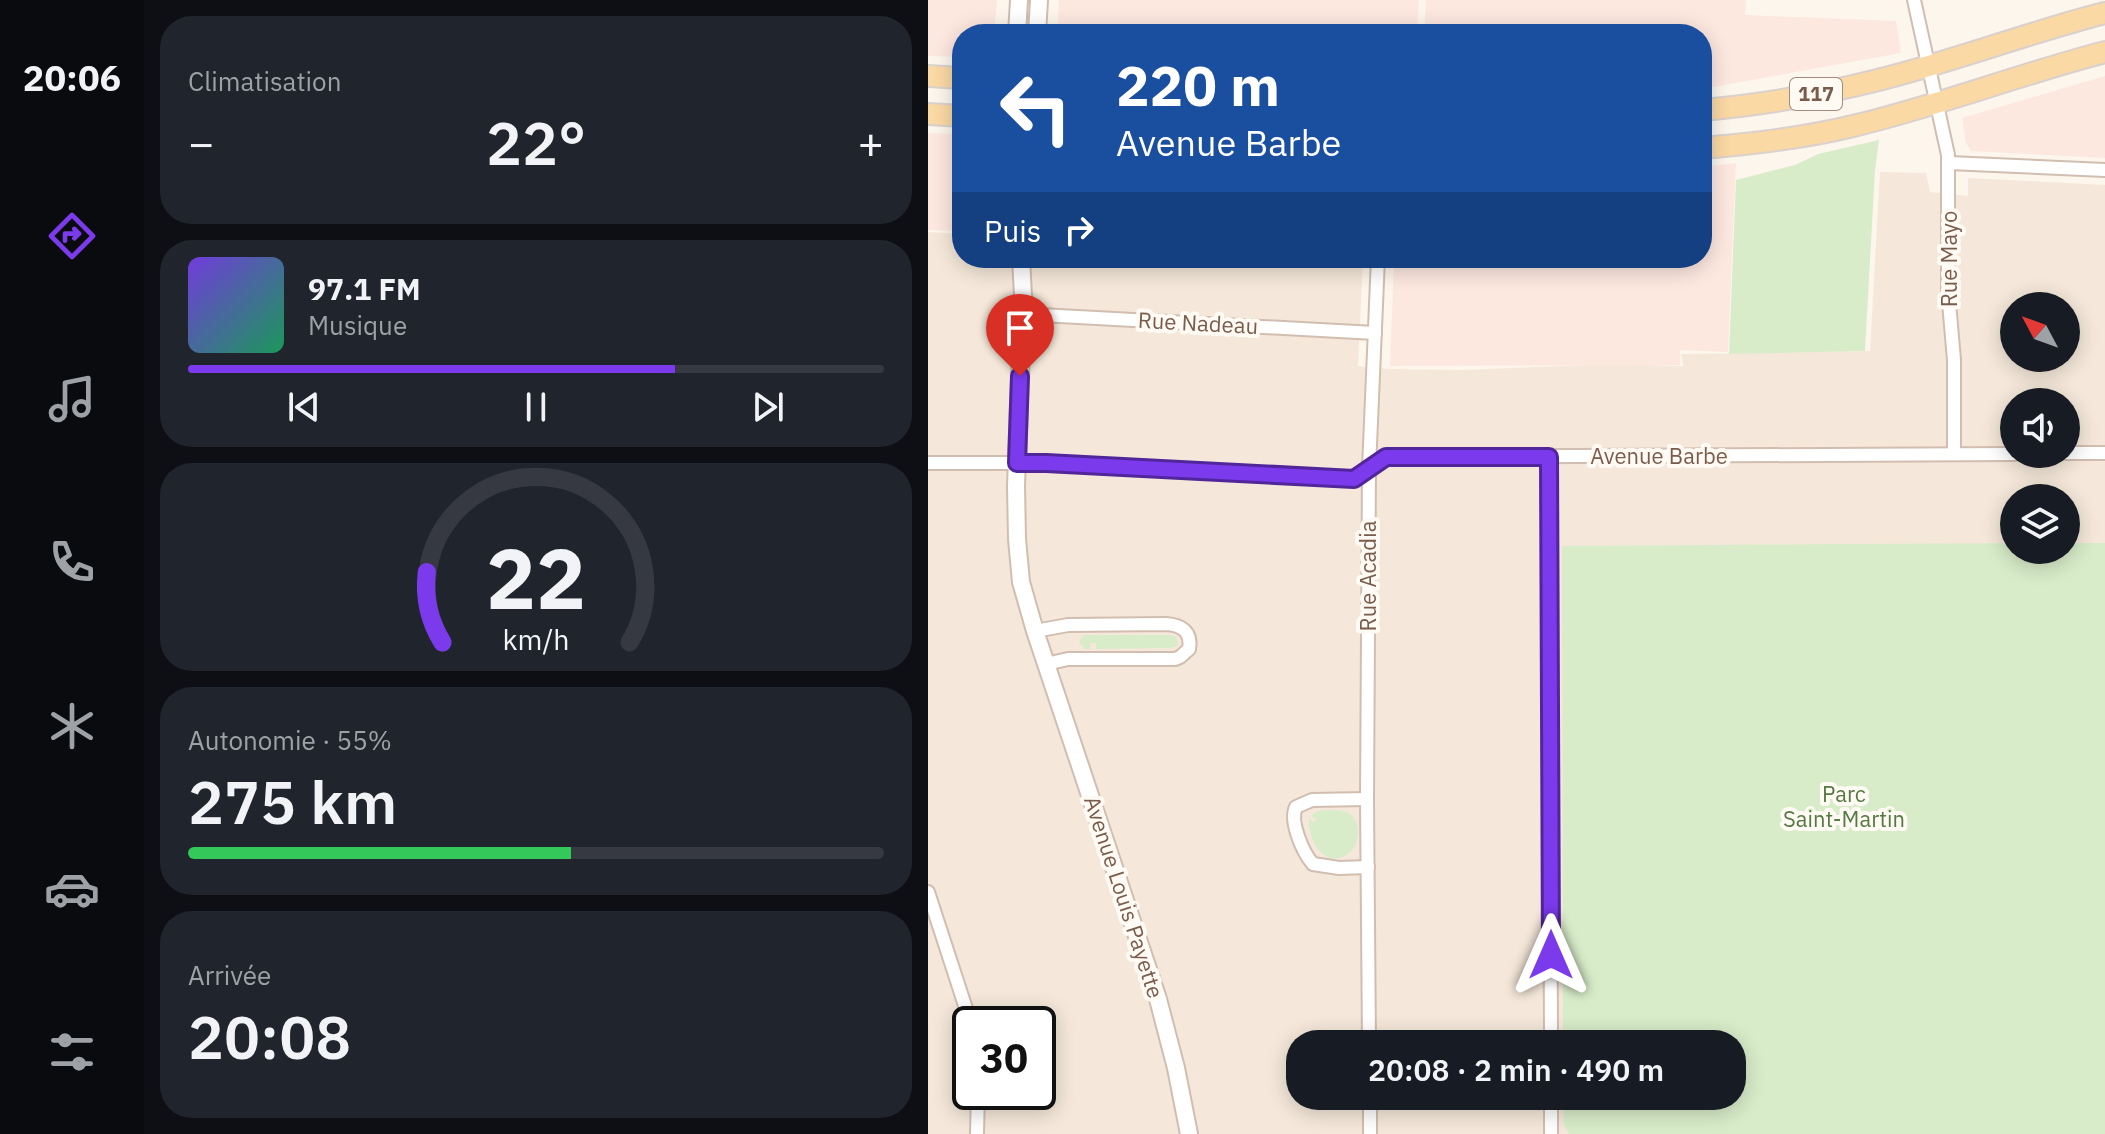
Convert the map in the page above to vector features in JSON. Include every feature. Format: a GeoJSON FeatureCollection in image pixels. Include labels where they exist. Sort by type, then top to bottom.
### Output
{"type":"FeatureCollection","features":[{"type":"Feature","properties":{"kind":"main road","name":"117"},"geometry":{"type":"LineString","coordinates":[[1712,109],[1820,94],[1928,66],[2105,13]]}},
{"type":"Feature","properties":{"kind":"main road","name":"117"},"geometry":{"type":"LineString","coordinates":[[1712,147],[1815,134],[1862,124],[2105,52]]}},
{"type":"Feature","properties":{"kind":"main road"},"geometry":{"type":"LineString","coordinates":[[928,76],[952,77]]}},
{"type":"Feature","properties":{"kind":"main road"},"geometry":{"type":"LineString","coordinates":[[928,114],[952,115]]}},
{"type":"Feature","properties":{"kind":"street"},"geometry":{"type":"LineString","coordinates":[[1018,24],[1019,0]]}},
{"type":"Feature","properties":{"kind":"street"},"geometry":{"type":"LineString","coordinates":[[1038,24],[1039,0]]}},
{"type":"Feature","properties":{"kind":"street","name":"Rue Mayo"},"geometry":{"type":"LineString","coordinates":[[1914,0],[1949,163],[1948,291],[1954,360],[1954,454]]}},
{"type":"Feature","properties":{"kind":"street"},"geometry":{"type":"LineString","coordinates":[[1949,163],[2105,170]]}},
{"type":"Feature","properties":{"kind":"street","name":"Avenue Louis Payette"},"geometry":{"type":"LineString","coordinates":[[1021,268],[1016,523],[1019,573],[1035,631],[1158,999],[1189,1134]]}},
{"type":"Feature","properties":{"kind":"street","name":"Rue Acadia"},"geometry":{"type":"LineString","coordinates":[[1369,1030],[1369,468],[1378,268]]}},
{"type":"Feature","properties":{"kind":"street","name":"Rue Nadeau"},"geometry":{"type":"LineString","coordinates":[[1022,314],[1375,333]]}},
{"type":"Feature","properties":{"kind":"street"},"geometry":{"type":"LineString","coordinates":[[2080,453],[2105,453]]}},
{"type":"Feature","properties":{"kind":"street","name":"Avenue Barbe"},"geometry":{"type":"LineString","coordinates":[[928,463],[1046,463],[1354,479],[1386,457],[2000,454]]}},
{"type":"Feature","properties":{"kind":"street"},"geometry":{"type":"LineString","coordinates":[[1549,457],[1551,1030]]}},
{"type":"Feature","properties":{"kind":"street"},"geometry":{"type":"LineString","coordinates":[[1035,631],[1068,625],[1166,624],[1181,627],[1189,636],[1189,649],[1175,659],[1068,659],[1046,664]]}},
{"type":"Feature","properties":{"kind":"street"},"geometry":{"type":"LineString","coordinates":[[1367,799],[1312,800],[1296,807],[1293,818],[1305,852],[1313,864],[1339,868],[1368,867]]}},
{"type":"Feature","properties":{"kind":"street"},"geometry":{"type":"LineString","coordinates":[[928,892],[965,1006]]}},
{"type":"Feature","properties":{"kind":"street"},"geometry":{"type":"LineString","coordinates":[[977,1134],[978,1110]]}},
{"type":"Feature","properties":{"kind":"street"},"geometry":{"type":"LineString","coordinates":[[1370,1110],[1370,1134]]}},
{"type":"Feature","properties":{"kind":"street"},"geometry":{"type":"LineString","coordinates":[[1551,1110],[1551,1134]]}},
{"type":"Feature","properties":{"kind":"shaded area"},"geometry":{"type":"Polygon","coordinates":[[[928,0],[997,0],[995,24],[952,24],[952,57],[928,56],[928,0]]]}},
{"type":"Feature","properties":{"kind":"shaded area"},"geometry":{"type":"Polygon","coordinates":[[[1059,0],[1419,0],[1418,24],[1058,24],[1059,0]]]}},
{"type":"Feature","properties":{"kind":"shaded area"},"geometry":{"type":"Polygon","coordinates":[[[1426,0],[1746,0],[1745,15],[1896,21],[1901,53],[1712,87],[1712,24],[1425,24],[1426,0]]]}},
{"type":"Feature","properties":{"kind":"shaded area"},"geometry":{"type":"Polygon","coordinates":[[[2105,76],[2105,158],[1971,151],[1966,143],[1962,118],[2105,76]]]}},
{"type":"Feature","properties":{"kind":"shaded area"},"geometry":{"type":"Polygon","coordinates":[[[928,133],[952,134],[952,231],[928,230],[928,133]]]}},
{"type":"Feature","properties":{"kind":"shaded area"},"geometry":{"type":"Polygon","coordinates":[[[1736,163],[1728,352],[1680,350],[1680,365],[1390,366],[1394,268],[1712,268],[1712,166],[1736,163]]]}},
{"type":"Feature","properties":{"kind":"shaded area"},"geometry":{"type":"Polygon","coordinates":[[[1880,172],[1926,173],[1930,192],[1968,196],[1968,178],[2105,185],[2105,1134],[928,1134],[928,232],[952,233],[952,268],[1363,268],[1358,366],[1463,370],[1611,364],[1683,366],[1681,354],[1870,351],[1880,172]]]}},
{"type":"Feature","properties":{"kind":"green space"},"geometry":{"type":"Polygon","coordinates":[[[1879,140],[1865,351],[1729,354],[1736,180],[1795,165],[1818,154],[1879,140]]]}},
{"type":"Feature","properties":{"kind":"green space","name":"Parc Saint-Martin"},"geometry":{"type":"Polygon","coordinates":[[[2000,543],[2000,564],[2080,564],[2080,543],[2105,543],[2105,1134],[1569,1134],[1564,1124],[1564,1110],[1746,1110],[1746,1030],[1563,1030],[1562,546],[2000,543]]]}},
{"type":"Feature","properties":{"kind":"green space"},"geometry":{"type":"Polygon","coordinates":[[[1084,635],[1170,635],[1176,637],[1178,643],[1170,648],[1096,649],[1096,643],[1090,643],[1090,649],[1085,649],[1079,642],[1084,635]]]}},
{"type":"Feature","properties":{"kind":"green space"},"geometry":{"type":"Polygon","coordinates":[[[1331,810],[1349,813],[1356,821],[1356,843],[1342,857],[1326,856],[1320,851],[1309,828],[1309,819],[1314,822],[1316,819],[1311,816],[1313,814],[1331,810]]]}},
{"type":"Feature","properties":{"kind":"route"},"geometry":{"type":"LineString","coordinates":[[1020,376],[1017,463],[1354,479],[1386,457],[1549,457],[1551,955]]}}]}
